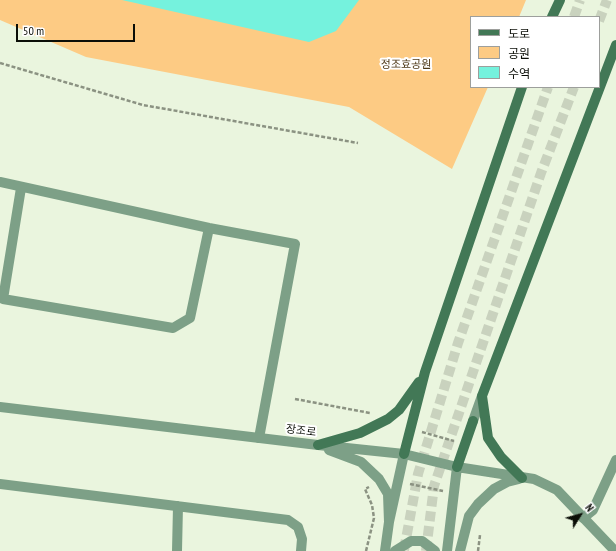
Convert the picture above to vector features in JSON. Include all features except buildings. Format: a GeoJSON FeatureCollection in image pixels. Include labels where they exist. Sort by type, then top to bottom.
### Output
{"type":"FeatureCollection","features":[{"type":"Feature","properties":{"kind":"main road"},"geometry":{"type":"LineString","coordinates":[[552,16],[560,0]]}},
{"type":"Feature","properties":{"kind":"main road"},"geometry":{"type":"LineString","coordinates":[[600,87],[616,45]]}},
{"type":"Feature","properties":{"kind":"main road"},"geometry":{"type":"LineString","coordinates":[[404,454],[425,372],[522,88]]}},
{"type":"Feature","properties":{"kind":"main road"},"geometry":{"type":"LineString","coordinates":[[522,478],[501,457],[488,438],[482,396],[600,88]]}},
{"type":"Feature","properties":{"kind":"main road"},"geometry":{"type":"LineString","coordinates":[[318,446],[360,434],[388,418],[399,410],[425,372]]}},
{"type":"Feature","properties":{"kind":"main road"},"geometry":{"type":"LineString","coordinates":[[457,467],[473,421]]}},
{"type":"Feature","properties":{"kind":"street"},"geometry":{"type":"LineString","coordinates":[[0,182],[21,188],[209,228],[295,244],[259,438]]}},
{"type":"Feature","properties":{"kind":"street"},"geometry":{"type":"LineString","coordinates":[[21,188],[3,299],[173,328],[190,318],[209,228]]}},
{"type":"Feature","properties":{"kind":"street"},"geometry":{"type":"LineString","coordinates":[[473,421],[482,396]]}},
{"type":"Feature","properties":{"kind":"street","name":"장조로"},"geometry":{"type":"LineString","coordinates":[[0,407],[318,446],[404,454],[457,467],[534,479],[557,490],[615,551]]}},
{"type":"Feature","properties":{"kind":"street"},"geometry":{"type":"LineString","coordinates":[[318,446],[361,462],[379,479],[388,494],[389,522]]}},
{"type":"Feature","properties":{"kind":"street"},"geometry":{"type":"LineString","coordinates":[[384,551],[404,454]]}},
{"type":"Feature","properties":{"kind":"street"},"geometry":{"type":"LineString","coordinates":[[584,518],[593,510],[616,460]]}},
{"type":"Feature","properties":{"kind":"street"},"geometry":{"type":"LineString","coordinates":[[447,551],[457,467]]}},
{"type":"Feature","properties":{"kind":"street"},"geometry":{"type":"LineString","coordinates":[[460,551],[469,516],[478,504],[494,489],[507,482],[522,478]]}},
{"type":"Feature","properties":{"kind":"street"},"geometry":{"type":"LineString","coordinates":[[0,484],[288,520],[298,527],[302,539],[301,551]]}},
{"type":"Feature","properties":{"kind":"street"},"geometry":{"type":"LineString","coordinates":[[177,551],[178,506]]}},
{"type":"Feature","properties":{"kind":"street"},"geometry":{"type":"LineString","coordinates":[[395,551],[411,542],[422,541],[435,551]]}},
{"type":"Feature","properties":{"kind":"path"},"geometry":{"type":"LineString","coordinates":[[0,63],[143,105],[358,143]]}},
{"type":"Feature","properties":{"kind":"path"},"geometry":{"type":"LineString","coordinates":[[295,399],[375,414]]}},
{"type":"Feature","properties":{"kind":"path"},"geometry":{"type":"LineString","coordinates":[[410,428],[465,445]]}},
{"type":"Feature","properties":{"kind":"path"},"geometry":{"type":"LineString","coordinates":[[398,481],[454,494]]}},
{"type":"Feature","properties":{"kind":"path"},"geometry":{"type":"LineString","coordinates":[[365,489],[372,505],[374,518],[366,551]]}},
{"type":"Feature","properties":{"kind":"path"},"geometry":{"type":"LineString","coordinates":[[478,551],[480,535]]}},
{"type":"Feature","properties":{"kind":"green space","name":"정조효공원"},"geometry":{"type":"Polygon","coordinates":[[[0,0],[526,0],[519,16],[470,16],[470,88],[488,88],[452,169],[349,107],[86,57],[0,20],[0,0]]]}},
{"type":"Feature","properties":{"kind":"water"},"geometry":{"type":"Polygon","coordinates":[[[122,0],[359,0],[336,31],[309,42],[122,0]]]}},
{"type":"Feature","properties":{"kind":"tunnel"},"geometry":{"type":"LineString","coordinates":[[574,16],[580,0]]}},
{"type":"Feature","properties":{"kind":"tunnel"},"geometry":{"type":"LineString","coordinates":[[600,18],[607,0]]}},
{"type":"Feature","properties":{"kind":"tunnel"},"geometry":{"type":"LineString","coordinates":[[404,550],[418,474],[458,343],[548,88]]}},
{"type":"Feature","properties":{"kind":"tunnel"},"geometry":{"type":"LineString","coordinates":[[426,551],[434,486],[541,173],[574,88]]}}]}
